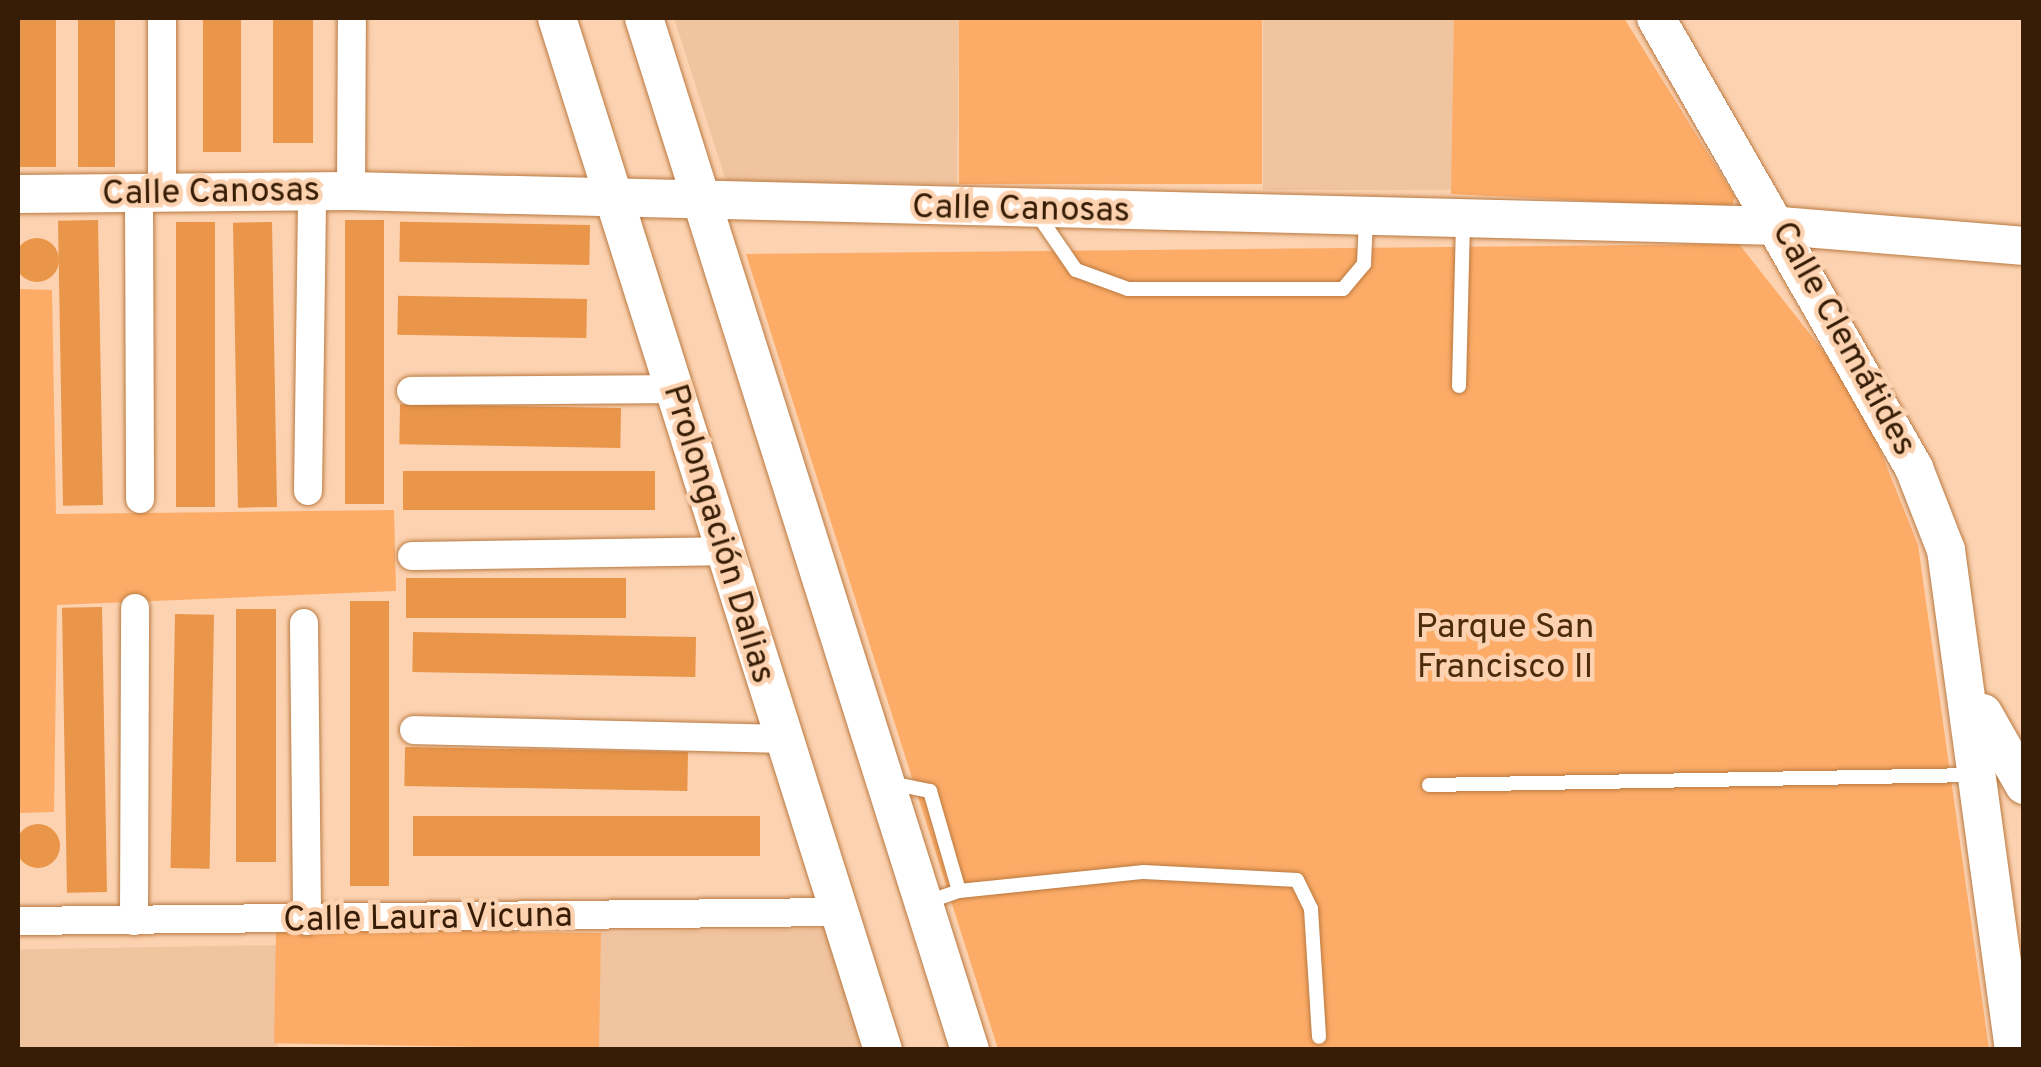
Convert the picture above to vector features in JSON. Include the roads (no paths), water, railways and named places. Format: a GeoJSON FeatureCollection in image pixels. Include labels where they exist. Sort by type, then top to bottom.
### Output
{"type":"FeatureCollection","features":[{"type":"Feature","properties":{"kind":"main road","name":"Prolongación Dalias"},"geometry":{"type":"LineString","coordinates":[[557,18],[882,1050]]}},
{"type":"Feature","properties":{"kind":"main road"},"geometry":{"type":"LineString","coordinates":[[644,18],[970,1050]]}},
{"type":"Feature","properties":{"kind":"main road","name":"Calle Clemátides"},"geometry":{"type":"LineString","coordinates":[[1656,18],[1781,226],[1914,468],[1946,550],[1970,684],[2014,1050]]}},
{"type":"Feature","properties":{"kind":"main road","name":"Calle Canosas"},"geometry":{"type":"LineString","coordinates":[[18,194],[312,194],[351,190],[614,201],[1781,226],[2024,246]]}},
{"type":"Feature","properties":{"kind":"main road","name":"Calle Clemátides"},"geometry":{"type":"LineString","coordinates":[[1970,684],[2024,784]]}},
{"type":"Feature","properties":{"kind":"street"},"geometry":{"type":"LineString","coordinates":[[140,499],[150,195],[162,18]]}},
{"type":"Feature","properties":{"kind":"street"},"geometry":{"type":"LineString","coordinates":[[351,190],[352,18]]}},
{"type":"Feature","properties":{"kind":"street"},"geometry":{"type":"LineString","coordinates":[[308,491],[312,194]]}},
{"type":"Feature","properties":{"kind":"street"},"geometry":{"type":"LineString","coordinates":[[411,391],[672,389]]}},
{"type":"Feature","properties":{"kind":"street"},"geometry":{"type":"LineString","coordinates":[[412,556],[722,550]]}},
{"type":"Feature","properties":{"kind":"street"},"geometry":{"type":"LineString","coordinates":[[134,608],[134,921]]}},
{"type":"Feature","properties":{"kind":"street"},"geometry":{"type":"LineString","coordinates":[[304,624],[307,921]]}},
{"type":"Feature","properties":{"kind":"street"},"geometry":{"type":"LineString","coordinates":[[414,730],[783,740]]}},
{"type":"Feature","properties":{"kind":"street","name":"Calle Laura Vicuna"},"geometry":{"type":"LineString","coordinates":[[18,921],[307,921],[838,912]]}},
{"type":"Feature","properties":{"kind":"lane"},"geometry":{"type":"LineString","coordinates":[[1034,210],[1076,270],[1128,289],[1342,289],[1364,264],[1366,217]]}},
{"type":"Feature","properties":{"kind":"lane"},"geometry":{"type":"LineString","coordinates":[[1459,386],[1464,219]]}},
{"type":"Feature","properties":{"kind":"lane"},"geometry":{"type":"LineString","coordinates":[[1429,784],[1980,775]]}},
{"type":"Feature","properties":{"kind":"lane"},"geometry":{"type":"LineString","coordinates":[[886,782],[930,791],[959,890]]}},
{"type":"Feature","properties":{"kind":"lane"},"geometry":{"type":"LineString","coordinates":[[924,903],[959,890],[1050,876],[1278,872],[1297,880],[1311,909],[1319,1037]]}},
{"type":"Feature","properties":{"kind":"park label","name":"Parque San Francisco II"},"geometry":{"type":"Point","coordinates":[1505,648]}}]}
